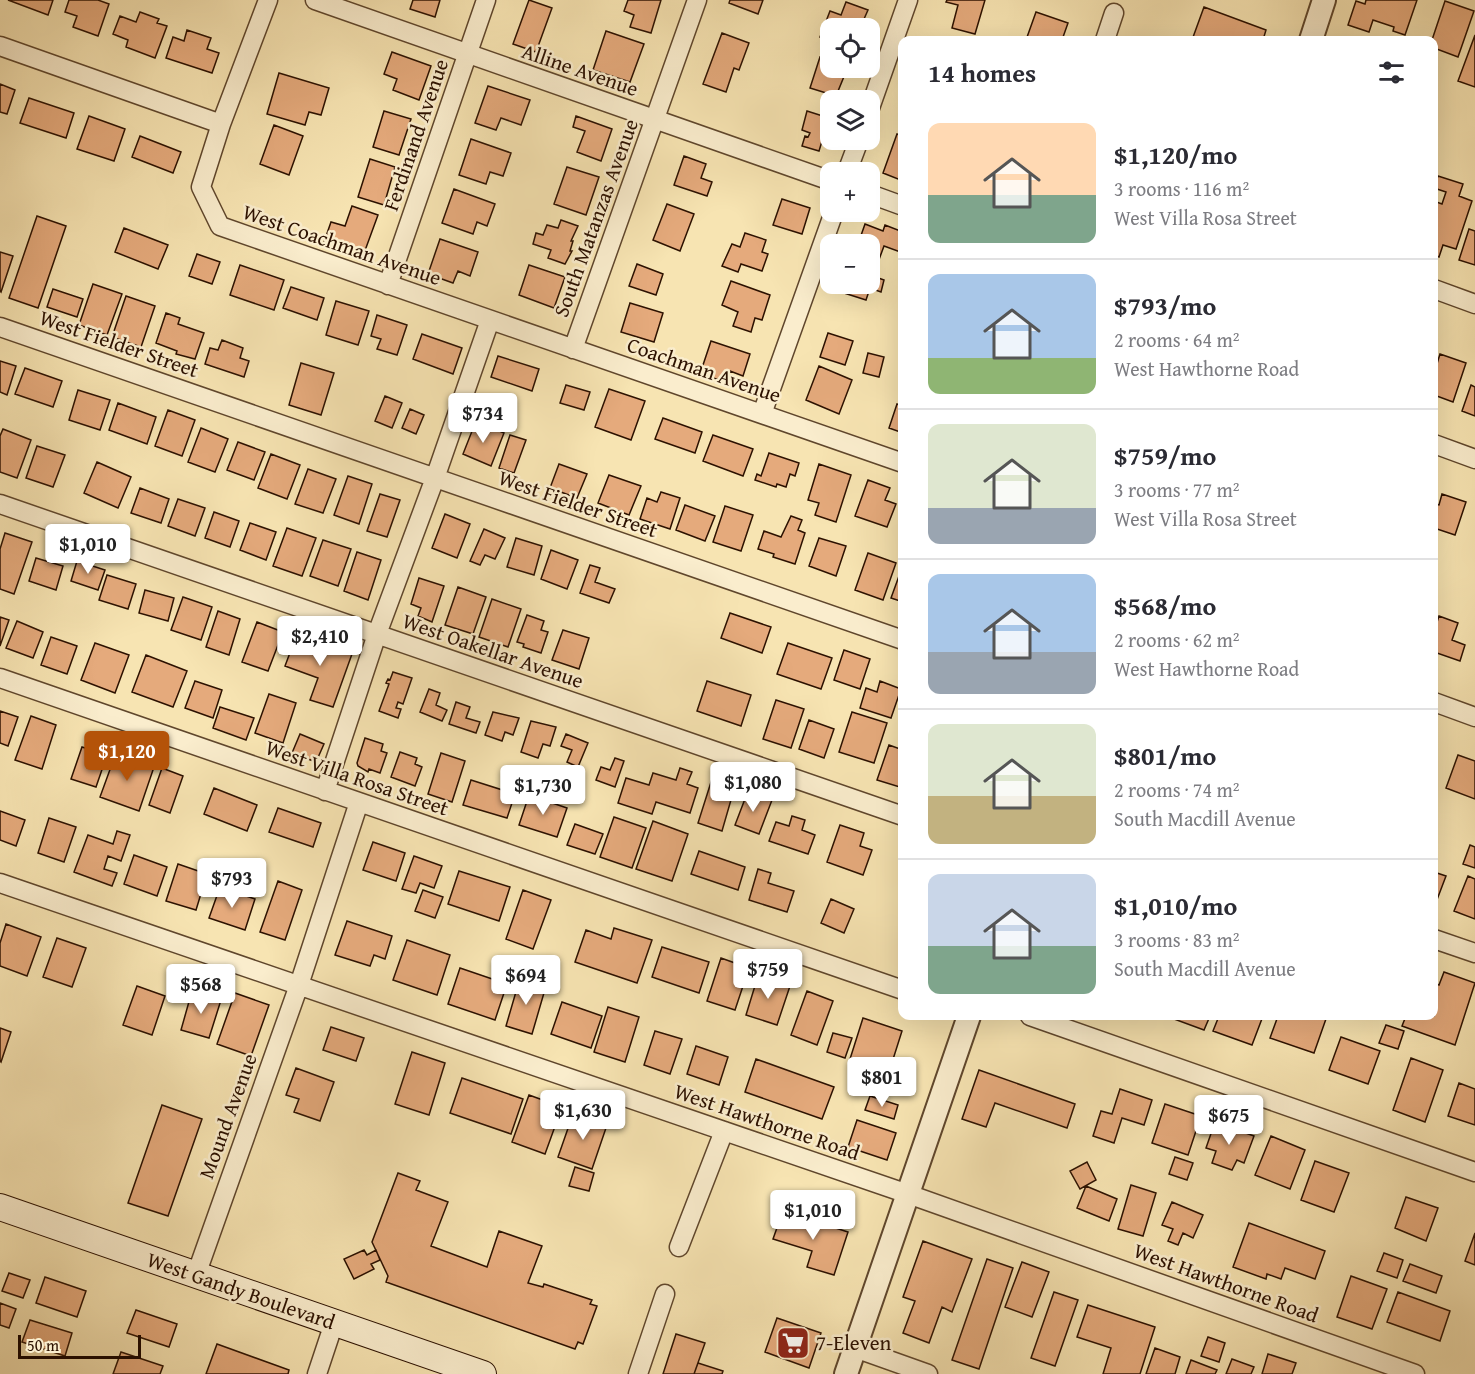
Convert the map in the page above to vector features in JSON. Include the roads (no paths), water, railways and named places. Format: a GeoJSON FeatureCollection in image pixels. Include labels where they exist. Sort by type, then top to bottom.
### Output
{"type":"FeatureCollection","features":[{"type":"Feature","properties":{"kind":"main road","name":"West Gandy Boulevard"},"geometry":{"type":"LineString","coordinates":[[0,1207],[483,1374]]}},
{"type":"Feature","properties":{"kind":"street"},"geometry":{"type":"LineString","coordinates":[[0,46],[221,124],[268,0]]}},
{"type":"Feature","properties":{"kind":"street","name":"Alline Avenue"},"geometry":{"type":"LineString","coordinates":[[315,0],[820,177]]}},
{"type":"Feature","properties":{"kind":"street","name":"Ferdinand Avenue"},"geometry":{"type":"LineString","coordinates":[[388,285],[486,0]]}},
{"type":"Feature","properties":{"kind":"street","name":"South Matanzas Avenue"},"geometry":{"type":"LineString","coordinates":[[573,349],[697,0]]}},
{"type":"Feature","properties":{"kind":"street"},"geometry":{"type":"LineString","coordinates":[[876,90],[909,0]]}},
{"type":"Feature","properties":{"kind":"street"},"geometry":{"type":"LineString","coordinates":[[1312,36],[1324,0]]}},
{"type":"Feature","properties":{"kind":"street"},"geometry":{"type":"LineString","coordinates":[[1106,36],[1114,13]]}},
{"type":"Feature","properties":{"kind":"street","name":"West Coachman Avenue"},"geometry":{"type":"LineString","coordinates":[[221,124],[201,187],[220,226],[490,320]]}},
{"type":"Feature","properties":{"kind":"street"},"geometry":{"type":"LineString","coordinates":[[880,198],[898,204]]}},
{"type":"Feature","properties":{"kind":"street"},"geometry":{"type":"LineString","coordinates":[[762,414],[830,222]]}},
{"type":"Feature","properties":{"kind":"street"},"geometry":{"type":"LineString","coordinates":[[1438,290],[1475,304]]}},
{"type":"Feature","properties":{"kind":"street"},"geometry":{"type":"LineString","coordinates":[[325,791],[377,634],[490,320]]}},
{"type":"Feature","properties":{"kind":"street","name":"Coachman Avenue"},"geometry":{"type":"LineString","coordinates":[[490,320],[898,461]]}},
{"type":"Feature","properties":{"kind":"street","name":"West Fielder Street"},"geometry":{"type":"LineString","coordinates":[[0,327],[898,638]]}},
{"type":"Feature","properties":{"kind":"street"},"geometry":{"type":"LineString","coordinates":[[1438,445],[1475,459]]}},
{"type":"Feature","properties":{"kind":"street","name":"West Oakellar Avenue"},"geometry":{"type":"LineString","coordinates":[[0,504],[898,814]]}},
{"type":"Feature","properties":{"kind":"street","name":"West Villa Rosa Street"},"geometry":{"type":"LineString","coordinates":[[0,678],[898,988]]}},
{"type":"Feature","properties":{"kind":"street"},"geometry":{"type":"LineString","coordinates":[[1438,703],[1475,717]]}},
{"type":"Feature","properties":{"kind":"street","name":"Mound Avenue"},"geometry":{"type":"LineString","coordinates":[[196,1275],[299,986],[359,802]]}},
{"type":"Feature","properties":{"kind":"street","name":"West Hawthorne Road"},"geometry":{"type":"LineString","coordinates":[[0,884],[908,1194],[1415,1374]]}},
{"type":"Feature","properties":{"kind":"street"},"geometry":{"type":"LineString","coordinates":[[1438,940],[1475,953]]}},
{"type":"Feature","properties":{"kind":"street"},"geometry":{"type":"LineString","coordinates":[[846,1374],[968,1020]]}},
{"type":"Feature","properties":{"kind":"street"},"geometry":{"type":"LineString","coordinates":[[1041,1020],[1475,1172]]}},
{"type":"Feature","properties":{"kind":"street"},"geometry":{"type":"LineString","coordinates":[[679,1247],[724,1131]]}},
{"type":"Feature","properties":{"kind":"street"},"geometry":{"type":"LineString","coordinates":[[638,1374],[665,1294]]}},
{"type":"Feature","properties":{"kind":"street"},"geometry":{"type":"LineString","coordinates":[[317,1374],[334,1323]]}},
{"type":"Feature","properties":{"kind":"street"},"geometry":{"type":"LineString","coordinates":[[855,1348],[928,1374]]}},
{"type":"Feature","properties":{"kind":"place","name":"7-Eleven"},"geometry":{"type":"Point","coordinates":[793,1343]}}]}
